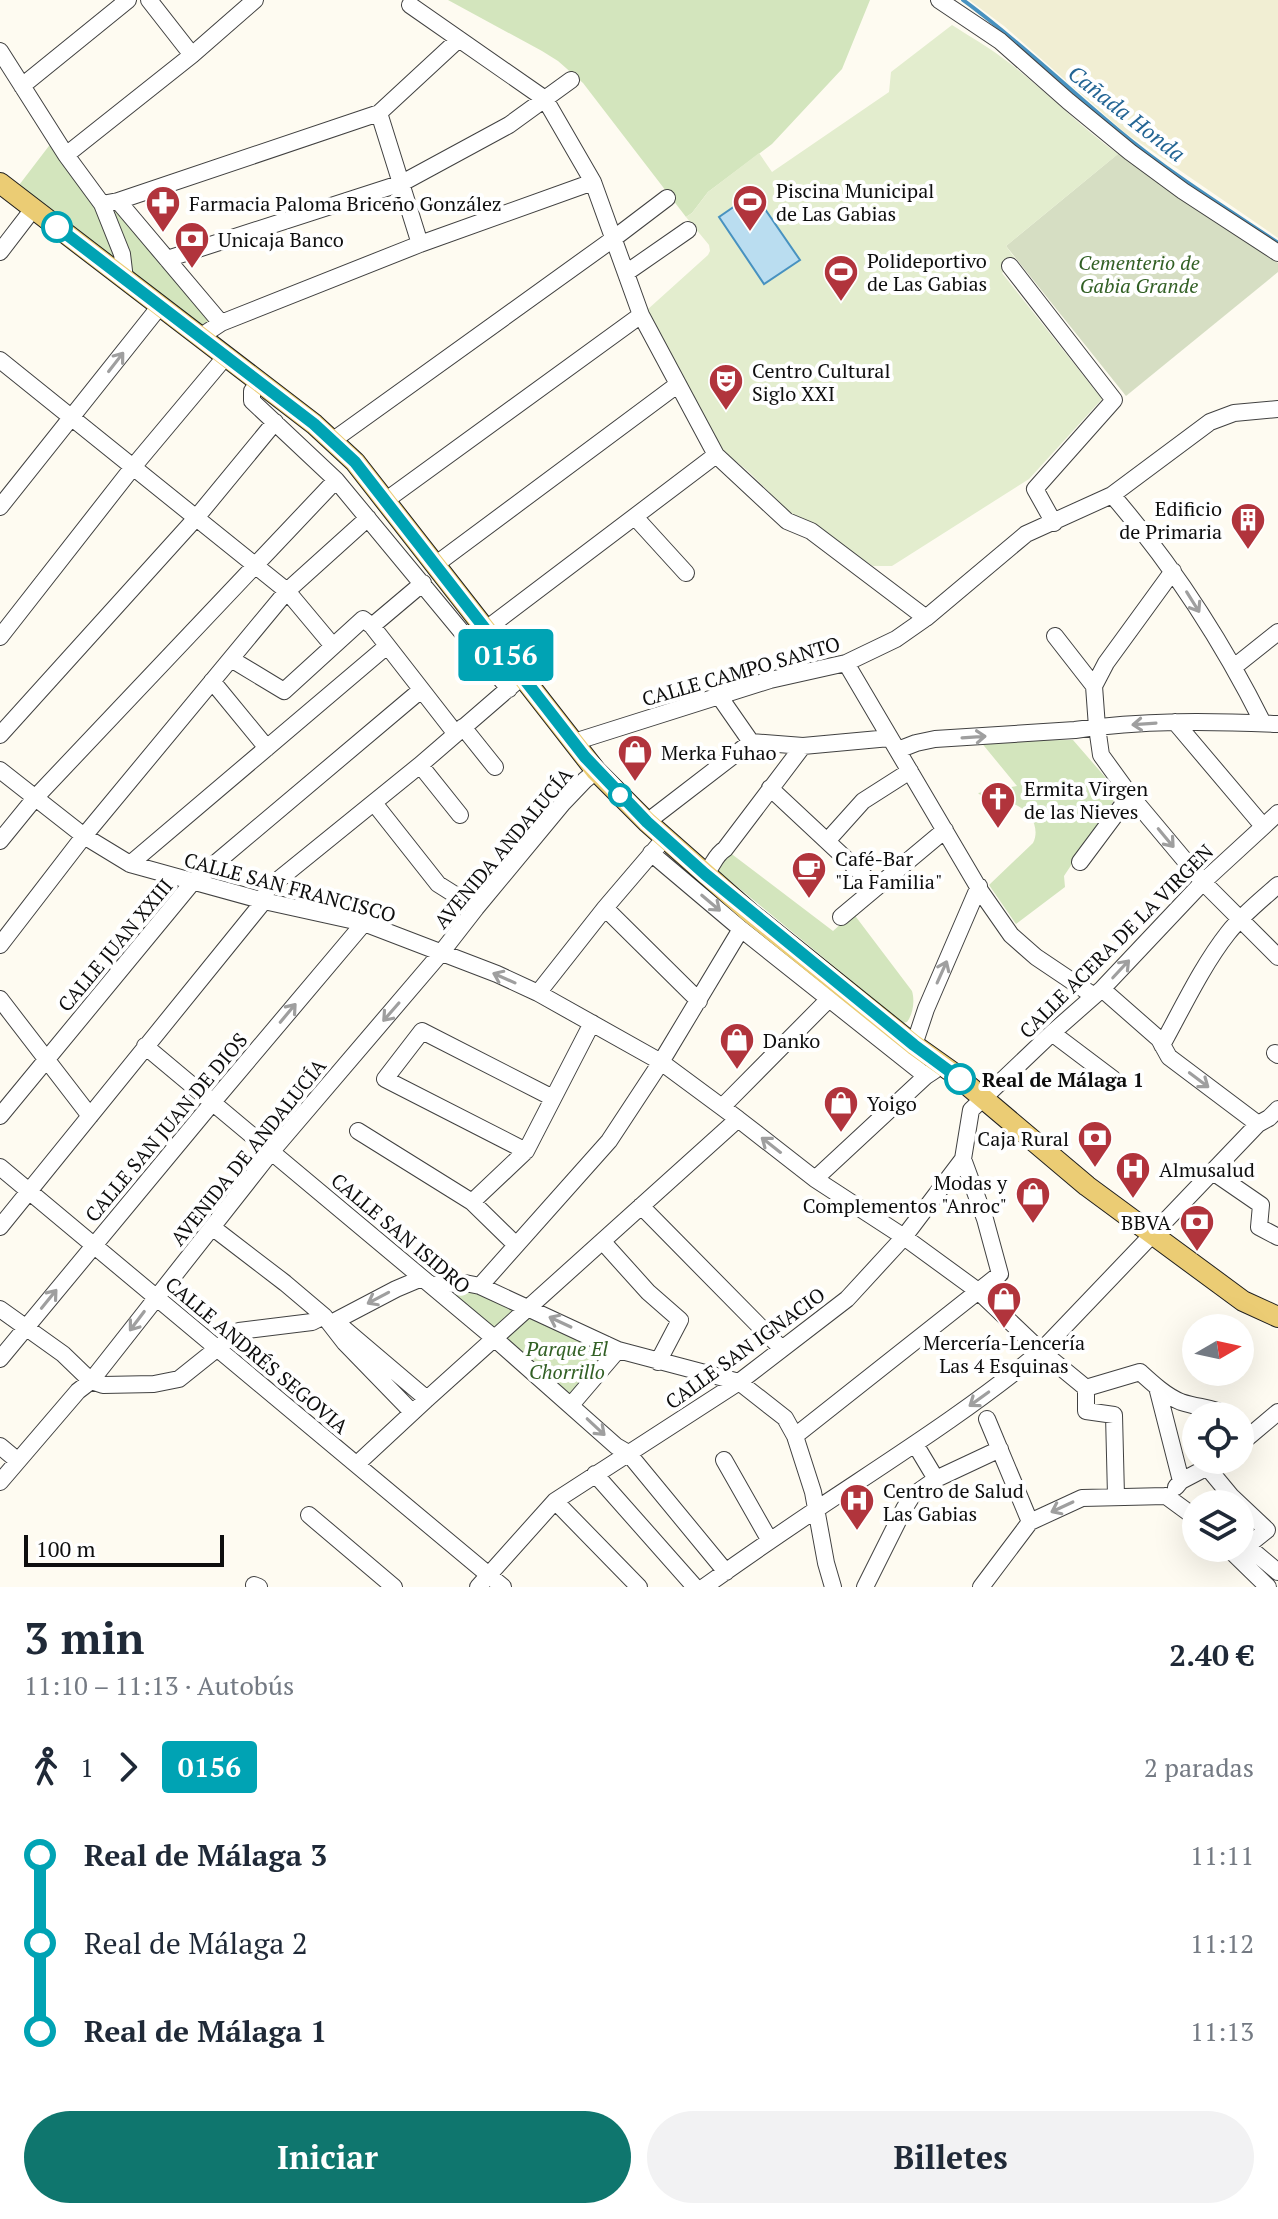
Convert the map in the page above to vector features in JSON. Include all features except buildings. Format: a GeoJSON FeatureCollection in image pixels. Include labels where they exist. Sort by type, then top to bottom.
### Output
{"type":"FeatureCollection","features":[{"type":"Feature","properties":{"kind":"main road"},"geometry":{"type":"LineString","coordinates":[[0,183],[314,424],[355,462],[485,630],[516,682],[647,822],[658,846],[705,874],[914,1045],[934,1071],[983,1099],[1066,1170],[1243,1301],[1278,1317]]}},
{"type":"Feature","properties":{"kind":"street"},"geometry":{"type":"LineString","coordinates":[[22,86],[128,0]]}},
{"type":"Feature","properties":{"kind":"street"},"geometry":{"type":"LineString","coordinates":[[149,0],[192,55]]}},
{"type":"Feature","properties":{"kind":"street"},"geometry":{"type":"LineString","coordinates":[[66,155],[192,55],[255,0]]}},
{"type":"Feature","properties":{"kind":"street"},"geometry":{"type":"LineString","coordinates":[[939,0],[1000,41],[1130,152],[1278,253]]}},
{"type":"Feature","properties":{"kind":"street"},"geometry":{"type":"LineString","coordinates":[[410,5],[545,99],[593,182],[641,315],[716,455],[787,521],[811,531],[926,618]]}},
{"type":"Feature","properties":{"kind":"street"},"geometry":{"type":"LineString","coordinates":[[110,202],[379,113],[459,39]]}},
{"type":"Feature","properties":{"kind":"street"},"geometry":{"type":"LineString","coordinates":[[0,51],[66,155],[167,259],[221,323]]}},
{"type":"Feature","properties":{"kind":"street"},"geometry":{"type":"LineString","coordinates":[[167,259],[402,183],[509,125],[571,80]]}},
{"type":"Feature","properties":{"kind":"street"},"geometry":{"type":"LineString","coordinates":[[379,113],[420,244]]}},
{"type":"Feature","properties":{"kind":"street"},"geometry":{"type":"LineString","coordinates":[[200,337],[221,323],[420,244],[593,182]]}},
{"type":"Feature","properties":{"kind":"street"},"geometry":{"type":"LineString","coordinates":[[332,441],[667,198]]}},
{"type":"Feature","properties":{"kind":"street"},"geometry":{"type":"LineString","coordinates":[[110,202],[125,279]]}},
{"type":"Feature","properties":{"kind":"street"},"geometry":{"type":"LineString","coordinates":[[0,252],[33,209]]}},
{"type":"Feature","properties":{"kind":"street"},"geometry":{"type":"LineString","coordinates":[[626,273],[688,230]]}},
{"type":"Feature","properties":{"kind":"street"},"geometry":{"type":"LineString","coordinates":[[1010,266],[1114,400],[1035,489],[1054,523]]}},
{"type":"Feature","properties":{"kind":"street"},"geometry":{"type":"LineString","coordinates":[[0,507],[160,306]]}},
{"type":"Feature","properties":{"kind":"street"},"geometry":{"type":"LineString","coordinates":[[385,501],[641,315]]}},
{"type":"Feature","properties":{"kind":"street"},"geometry":{"type":"LineString","coordinates":[[0,637],[133,467],[226,356]]}},
{"type":"Feature","properties":{"kind":"street"},"geometry":{"type":"LineString","coordinates":[[0,360],[287,591],[333,646]]}},
{"type":"Feature","properties":{"kind":"street"},"geometry":{"type":"LineString","coordinates":[[0,1227],[264,901],[267,889],[420,765],[516,682],[423,583],[336,480],[252,401],[252,391],[259,383]]}},
{"type":"Feature","properties":{"kind":"street"},"geometry":{"type":"LineString","coordinates":[[435,565],[677,385]]}},
{"type":"Feature","properties":{"kind":"street","name":"CALLE CAMPO SANTO"},"geometry":{"type":"LineString","coordinates":[[574,742],[770,680],[846,663],[896,639],[926,618],[1026,534],[1112,495],[1217,418],[1234,413],[1278,409]]}},
{"type":"Feature","properties":{"kind":"street"},"geometry":{"type":"LineString","coordinates":[[0,735],[196,518],[275,422]]}},
{"type":"Feature","properties":{"kind":"street"},"geometry":{"type":"LineString","coordinates":[[485,630],[716,455]]}},
{"type":"Feature","properties":{"kind":"street"},"geometry":{"type":"LineString","coordinates":[[0,841],[35,798],[336,480]]}},
{"type":"Feature","properties":{"kind":"street"},"geometry":{"type":"LineString","coordinates":[[1112,495],[1173,571],[1270,723]]}},
{"type":"Feature","properties":{"kind":"street"},"geometry":{"type":"LineString","coordinates":[[635,517],[686,573]]}},
{"type":"Feature","properties":{"kind":"street"},"geometry":{"type":"LineString","coordinates":[[0,945],[84,836],[287,591],[368,518]]}},
{"type":"Feature","properties":{"kind":"street"},"geometry":{"type":"LineString","coordinates":[[1173,571],[1106,663],[1094,686],[1101,755],[1130,795],[1203,882],[1278,957]]}},
{"type":"Feature","properties":{"kind":"street"},"geometry":{"type":"LineString","coordinates":[[372,626],[423,583]]}},
{"type":"Feature","properties":{"kind":"street"},"geometry":{"type":"LineString","coordinates":[[231,659],[284,691],[363,619],[372,626],[421,690],[495,767]]}},
{"type":"Feature","properties":{"kind":"street"},"geometry":{"type":"LineString","coordinates":[[1234,667],[1278,632]]}},
{"type":"Feature","properties":{"kind":"street"},"geometry":{"type":"LineString","coordinates":[[1055,636],[1094,686]]}},
{"type":"Feature","properties":{"kind":"street"},"geometry":{"type":"LineString","coordinates":[[130,864],[387,646]]}},
{"type":"Feature","properties":{"kind":"street"},"geometry":{"type":"LineString","coordinates":[[704,1587],[1005,1381],[1041,1351],[1213,1172],[1271,1119],[1169,1057],[1159,1039],[1098,993],[1036,957],[1017,942],[991,908],[846,663]]}},
{"type":"Feature","properties":{"kind":"street"},"geometry":{"type":"LineString","coordinates":[[212,681],[267,748]]}},
{"type":"Feature","properties":{"kind":"street","name":"CALLE JUAN XXIII"},"geometry":{"type":"LineString","coordinates":[[0,1116],[192,883],[421,690]]}},
{"type":"Feature","properties":{"kind":"street"},"geometry":{"type":"LineString","coordinates":[[719,696],[751,742]]}},
{"type":"Feature","properties":{"kind":"street"},"geometry":{"type":"LineString","coordinates":[[647,822],[751,742],[803,746],[894,744],[1175,722],[1270,723]]}},
{"type":"Feature","properties":{"kind":"street"},"geometry":{"type":"LineString","coordinates":[[1175,722],[1263,826]]}},
{"type":"Feature","properties":{"kind":"street"},"geometry":{"type":"LineString","coordinates":[[705,874],[803,746]]}},
{"type":"Feature","properties":{"kind":"street"},"geometry":{"type":"LineString","coordinates":[[420,765],[460,815]]}},
{"type":"Feature","properties":{"kind":"street","name":"CALLE SAN FRANCISCO"},"geometry":{"type":"LineString","coordinates":[[0,770],[84,836],[130,864],[192,883],[364,923],[538,993],[661,1062],[815,1179],[904,1237],[978,1291],[1041,1351],[1086,1388],[1086,1411],[1114,1415],[1116,1496]]}},
{"type":"Feature","properties":{"kind":"street","name":"AVENIDA ANDALUCÍA"},"geometry":{"type":"LineString","coordinates":[[441,953],[563,803],[596,771]]}},
{"type":"Feature","properties":{"kind":"street"},"geometry":{"type":"LineString","coordinates":[[828,840],[863,801],[910,771]]}},
{"type":"Feature","properties":{"kind":"street"},"geometry":{"type":"LineString","coordinates":[[770,788],[876,887]]}},
{"type":"Feature","properties":{"kind":"street"},"geometry":{"type":"LineString","coordinates":[[1080,862],[1130,795]]}},
{"type":"Feature","properties":{"kind":"street"},"geometry":{"type":"LineString","coordinates":[[374,803],[438,884],[476,908]]}},
{"type":"Feature","properties":{"kind":"street","name":"CALLE ACERA DE LA VIRGEN"},"geometry":{"type":"LineString","coordinates":[[983,1099],[1098,993],[1203,882],[1278,813]]}},
{"type":"Feature","properties":{"kind":"street"},"geometry":{"type":"LineString","coordinates":[[841,917],[945,830]]}},
{"type":"Feature","properties":{"kind":"street"},"geometry":{"type":"LineString","coordinates":[[538,993],[658,846],[741,929],[829,999],[934,1071],[815,1179]]}},
{"type":"Feature","properties":{"kind":"street"},"geometry":{"type":"LineString","coordinates":[[1162,1045],[1227,934],[1278,885]]}},
{"type":"Feature","properties":{"kind":"street"},"geometry":{"type":"LineString","coordinates":[[914,1045],[926,1009],[979,886]]}},
{"type":"Feature","properties":{"kind":"street"},"geometry":{"type":"LineString","coordinates":[[605,908],[699,1001]]}},
{"type":"Feature","properties":{"kind":"street","name":"CALLE SAN JUAN DE DIOS"},"geometry":{"type":"LineString","coordinates":[[0,1359],[364,923]]}},
{"type":"Feature","properties":{"kind":"street"},"geometry":{"type":"LineString","coordinates":[[480,1286],[609,1141],[699,1001],[741,929]]}},
{"type":"Feature","properties":{"kind":"street","name":"AVENIDA DE ANDALUCÍA"},"geometry":{"type":"LineString","coordinates":[[91,1381],[272,1151],[441,953]]}},
{"type":"Feature","properties":{"kind":"street"},"geometry":{"type":"LineString","coordinates":[[0,999],[90,1116]]}},
{"type":"Feature","properties":{"kind":"street"},"geometry":{"type":"LineString","coordinates":[[722,1107],[829,999]]}},
{"type":"Feature","properties":{"kind":"street"},"geometry":{"type":"LineString","coordinates":[[472,1202],[526,1151],[592,1023]]}},
{"type":"Feature","properties":{"kind":"street"},"geometry":{"type":"LineString","coordinates":[[526,1151],[385,1079],[422,1031],[553,1098]]}},
{"type":"Feature","properties":{"kind":"street"},"geometry":{"type":"LineString","coordinates":[[1052,1033],[1113,1079]]}},
{"type":"Feature","properties":{"kind":"street","name":"CALLE SAN ISIDRO"},"geometry":{"type":"LineString","coordinates":[[145,1046],[628,1453],[726,1572]]}},
{"type":"Feature","properties":{"kind":"street","name":"CALLE SAN IGNACIO"},"geometry":{"type":"LineString","coordinates":[[483,1581],[555,1501],[739,1382],[847,1299],[904,1237],[963,1159],[971,1110],[983,1099]]}},
{"type":"Feature","properties":{"kind":"street"},"geometry":{"type":"LineString","coordinates":[[357,1464],[738,1119]]}},
{"type":"Feature","properties":{"kind":"street"},"geometry":{"type":"LineString","coordinates":[[358,1131],[472,1202],[516,1245]]}},
{"type":"Feature","properties":{"kind":"street"},"geometry":{"type":"LineString","coordinates":[[795,1436],[1000,1274],[985,1219],[963,1159]]}},
{"type":"Feature","properties":{"kind":"street","name":"CALLE ANDRÉS SEGOVIA"},"geometry":{"type":"LineString","coordinates":[[0,1167],[357,1464],[483,1581],[503,1587]]}},
{"type":"Feature","properties":{"kind":"street"},"geometry":{"type":"LineString","coordinates":[[1213,1172],[1261,1205],[1259,1227],[1278,1237]]}},
{"type":"Feature","properties":{"kind":"street"},"geometry":{"type":"LineString","coordinates":[[641,1206],[781,1348]]}},
{"type":"Feature","properties":{"kind":"street"},"geometry":{"type":"LineString","coordinates":[[212,1227],[427,1399]]}},
{"type":"Feature","properties":{"kind":"street"},"geometry":{"type":"LineString","coordinates":[[603,1242],[648,1292],[680,1320],[658,1362]]}},
{"type":"Feature","properties":{"kind":"street"},"geometry":{"type":"LineString","coordinates":[[0,1309],[63,1354],[91,1381],[103,1385],[154,1384],[179,1379],[239,1331],[330,1321],[426,1281],[480,1286],[618,1350],[739,1382],[785,1418],[795,1436],[817,1509],[831,1581],[817,1587]]}},
{"type":"Feature","properties":{"kind":"street"},"geometry":{"type":"LineString","coordinates":[[330,1321],[345,1343],[412,1412]]}},
{"type":"Feature","properties":{"kind":"street"},"geometry":{"type":"LineString","coordinates":[[571,1405],[618,1350]]}},
{"type":"Feature","properties":{"kind":"street"},"geometry":{"type":"LineString","coordinates":[[1086,1388],[1140,1372],[1157,1387],[1184,1402]]}},
{"type":"Feature","properties":{"kind":"street"},"geometry":{"type":"LineString","coordinates":[[0,1482],[78,1391],[91,1381]]}},
{"type":"Feature","properties":{"kind":"street"},"geometry":{"type":"LineString","coordinates":[[1157,1387],[1181,1481]]}},
{"type":"Feature","properties":{"kind":"street"},"geometry":{"type":"LineString","coordinates":[[987,1419],[1030,1522]]}},
{"type":"Feature","properties":{"kind":"street"},"geometry":{"type":"LineString","coordinates":[[1254,1434],[1271,1422]]}},
{"type":"Feature","properties":{"kind":"street"},"geometry":{"type":"LineString","coordinates":[[915,1444],[936,1479]]}},
{"type":"Feature","properties":{"kind":"street"},"geometry":{"type":"LineString","coordinates":[[0,1446],[18,1461]]}},
{"type":"Feature","properties":{"kind":"street"},"geometry":{"type":"LineString","coordinates":[[865,1587],[912,1496],[936,1479],[1000,1449]]}},
{"type":"Feature","properties":{"kind":"street"},"geometry":{"type":"LineString","coordinates":[[724,1460],[770,1541]]}},
{"type":"Feature","properties":{"kind":"street"},"geometry":{"type":"LineString","coordinates":[[595,1474],[695,1587]]}},
{"type":"Feature","properties":{"kind":"street"},"geometry":{"type":"LineString","coordinates":[[1166,1496],[1181,1481],[1195,1474]]}},
{"type":"Feature","properties":{"kind":"street"},"geometry":{"type":"LineString","coordinates":[[981,1587],[1030,1522],[1082,1498],[1166,1496],[1182,1508]]}},
{"type":"Feature","properties":{"kind":"street"},"geometry":{"type":"LineString","coordinates":[[555,1501],[639,1587]]}},
{"type":"Feature","properties":{"kind":"street"},"geometry":{"type":"LineString","coordinates":[[309,1515],[394,1587]]}},
{"type":"Feature","properties":{"kind":"street"},"geometry":{"type":"LineString","coordinates":[[1254,1518],[1267,1530],[1254,1539]]}},
{"type":"Feature","properties":{"kind":"street"},"geometry":{"type":"LineString","coordinates":[[1254,1554],[1278,1572]]}},
{"type":"Feature","properties":{"kind":"street"},"geometry":{"type":"LineString","coordinates":[[1242,1562],[1268,1587]]}},
{"type":"Feature","properties":{"kind":"shaded area"},"geometry":{"type":"Polygon","coordinates":[[[969,0],[1278,0],[1278,238],[1124,132],[1004,26],[969,0]]]}},
{"type":"Feature","properties":{"kind":"green space"},"geometry":{"type":"Polygon","coordinates":[[[448,0],[870,0],[842,69],[772,144],[708,192],[686,217],[583,83],[542,51],[448,0]]]}},
{"type":"Feature","properties":{"kind":"green space","name":"Polideportivo de Las Gabias"},"geometry":{"type":"Polygon","coordinates":[[[952,25],[1018,70],[1118,154],[1006,246],[1017,261],[1002,273],[1102,399],[1029,479],[892,566],[873,566],[792,515],[721,449],[647,310],[708,255],[709,245],[686,217],[708,192],[759,153],[772,172],[889,92],[891,72],[952,25]]]}},
{"type":"Feature","properties":{"kind":"green space"},"geometry":{"type":"Polygon","coordinates":[[[55,138],[102,204],[118,201],[221,323],[200,337],[13,193],[55,138]]]}},
{"type":"Feature","properties":{"kind":"green space","name":"Cementerio de Gabia Grande"},"geometry":{"type":"Polygon","coordinates":[[[1119,153],[1278,263],[1278,272],[1126,396],[1006,246],[1119,153]]]}},
{"type":"Feature","properties":{"kind":"green space"},"geometry":{"type":"Polygon","coordinates":[[[1073,740],[1119,793],[1064,876],[1065,887],[1016,924],[989,885],[1033,843],[1035,827],[1031,817],[1018,806],[1008,803],[992,805],[978,793],[1017,786],[980,741],[1073,740]]]}},
{"type":"Feature","properties":{"kind":"green space"},"geometry":{"type":"Polygon","coordinates":[[[729,852],[833,931],[853,913],[912,991],[913,1007],[907,1022],[903,1023],[717,870],[729,852]]]}},
{"type":"Feature","properties":{"kind":"green space","name":"Parque El Chorrillo"},"geometry":{"type":"Polygon","coordinates":[[[466,1288],[517,1308],[492,1330],[450,1292],[466,1288]]]}},
{"type":"Feature","properties":{"kind":"green space","name":"Parque El Chorrillo"},"geometry":{"type":"Polygon","coordinates":[[[530,1314],[609,1352],[571,1397],[503,1337],[530,1314]]]}},
{"type":"Feature","properties":{"kind":"water"},"geometry":{"type":"Polygon","coordinates":[[[754,193],[800,260],[764,284],[719,217],[754,193]]]}},
{"type":"Feature","properties":{"kind":"waterway","name":"Cañada Honda"},"geometry":{"type":"LineString","coordinates":[[963,0],[1137,145],[1196,189],[1278,243]]}},
{"type":"Feature","properties":{"kind":"bus line","name":"0156"},"geometry":{"type":"LineString","coordinates":[[57,227],[314,424],[355,462],[610,786],[750,913],[960,1079]]}},
{"type":"Feature","properties":{"kind":"place","name":"Piscina Municipal de Las Gabias"},"geometry":{"type":"Point","coordinates":[750,233]}},
{"type":"Feature","properties":{"kind":"place","name":"Farmacia Paloma Briceño González"},"geometry":{"type":"Point","coordinates":[163,234]}},
{"type":"Feature","properties":{"kind":"place","name":"Unicaja Banco"},"geometry":{"type":"Point","coordinates":[192,270]}},
{"type":"Feature","properties":{"kind":"place","name":"Polideportivo de Las Gabias"},"geometry":{"type":"Point","coordinates":[841,303]}},
{"type":"Feature","properties":{"kind":"place","name":"Centro Cultural Siglo XXI"},"geometry":{"type":"Point","coordinates":[726,412]}},
{"type":"Feature","properties":{"kind":"place","name":"Edificio de Primaria"},"geometry":{"type":"Point","coordinates":[1248,551]}},
{"type":"Feature","properties":{"kind":"place","name":"Merka Fuhao"},"geometry":{"type":"Point","coordinates":[635,783]}},
{"type":"Feature","properties":{"kind":"place","name":"Ermita Virgen de las Nieves"},"geometry":{"type":"Point","coordinates":[998,830]}},
{"type":"Feature","properties":{"kind":"place","name":"Café-Bar \"La Familia\""},"geometry":{"type":"Point","coordinates":[809,900]}},
{"type":"Feature","properties":{"kind":"place","name":"Danko"},"geometry":{"type":"Point","coordinates":[737,1071]}},
{"type":"Feature","properties":{"kind":"place","name":"Real de Málaga 1"},"geometry":{"type":"Point","coordinates":[960,1079]}},
{"type":"Feature","properties":{"kind":"place","name":"Yoigo"},"geometry":{"type":"Point","coordinates":[841,1134]}},
{"type":"Feature","properties":{"kind":"place","name":"Caja Rural"},"geometry":{"type":"Point","coordinates":[1095,1169]}},
{"type":"Feature","properties":{"kind":"place","name":"Almusalud"},"geometry":{"type":"Point","coordinates":[1133,1200]}},
{"type":"Feature","properties":{"kind":"place","name":"Modas y Complementos \"Anroc\""},"geometry":{"type":"Point","coordinates":[1033,1225]}},
{"type":"Feature","properties":{"kind":"place","name":"BBVA"},"geometry":{"type":"Point","coordinates":[1197,1253]}},
{"type":"Feature","properties":{"kind":"place","name":"Mercería-Lencería Las 4 Esquinas"},"geometry":{"type":"Point","coordinates":[1004,1330]}},
{"type":"Feature","properties":{"kind":"place","name":"Centro de Salud Las Gabias"},"geometry":{"type":"Point","coordinates":[857,1532]}}]}
